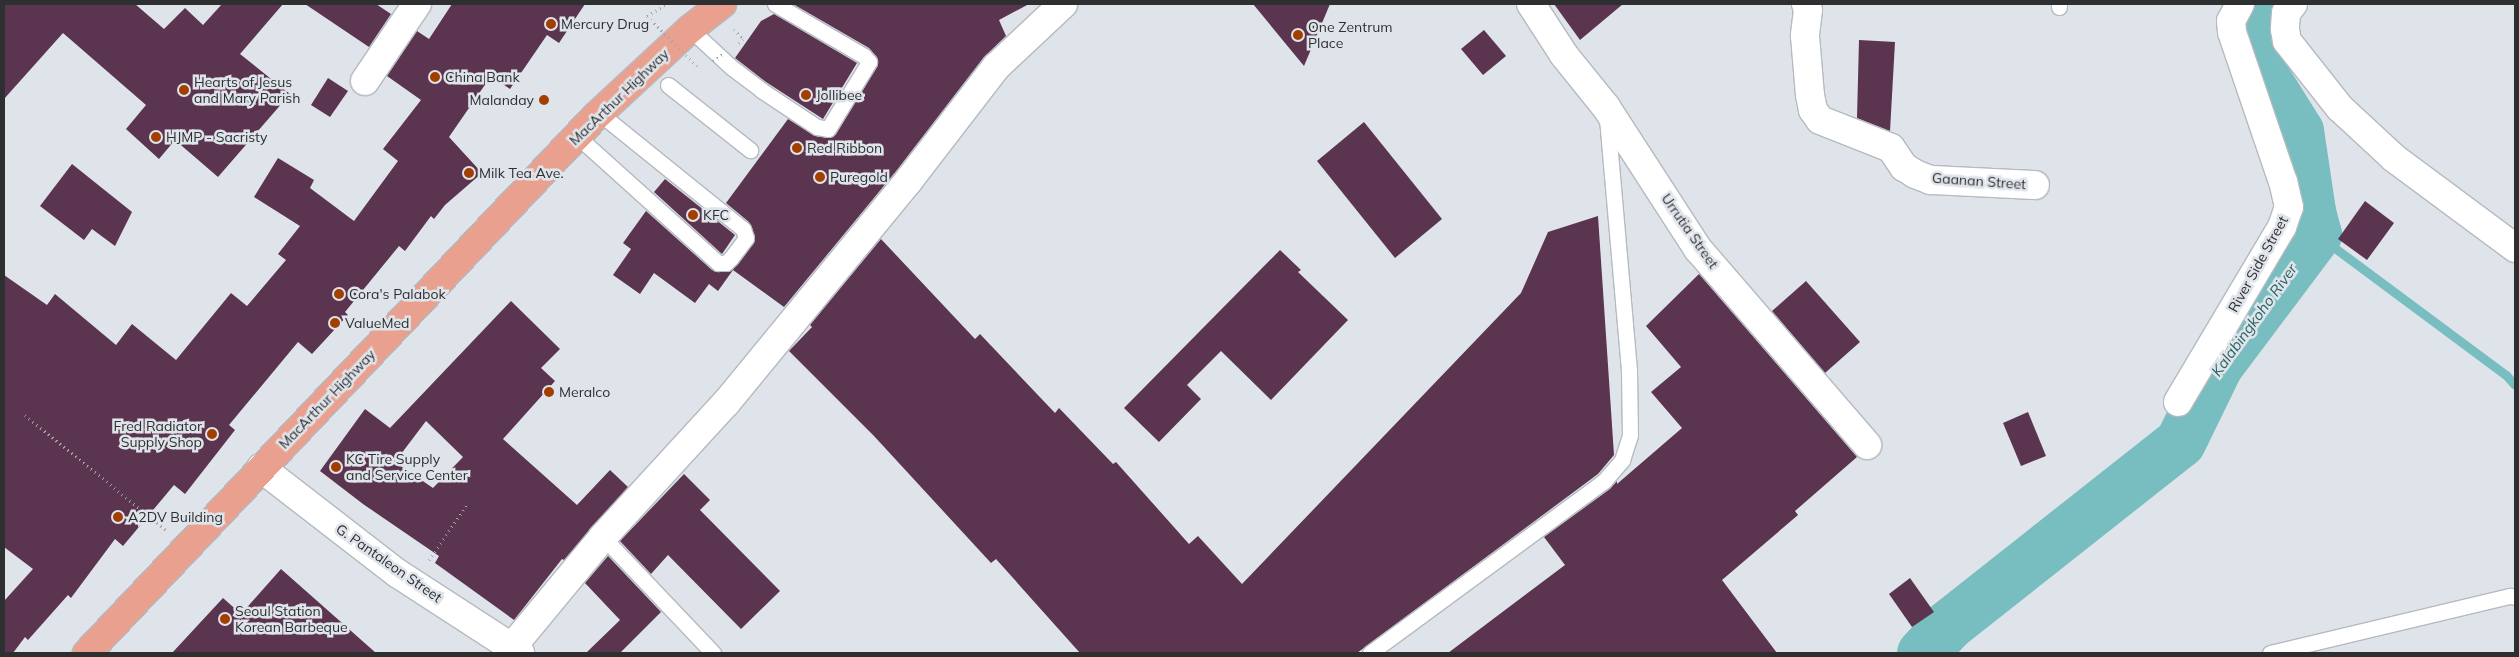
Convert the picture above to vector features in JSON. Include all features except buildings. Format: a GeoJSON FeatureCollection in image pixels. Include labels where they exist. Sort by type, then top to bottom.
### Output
{"type":"FeatureCollection","features":[{"type":"Feature","properties":{"kind":"highway","name":"MacArthur Highway"},"geometry":{"type":"LineString","coordinates":[[87,653],[577,136],[690,30],[722,4]]}},
{"type":"Feature","properties":{"kind":"street"},"geometry":{"type":"LineString","coordinates":[[365,81],[417,4]]}},
{"type":"Feature","properties":{"kind":"street"},"geometry":{"type":"LineString","coordinates":[[516,650],[604,537],[732,395],[909,180],[996,67],[1063,4]]}},
{"type":"Feature","properties":{"kind":"street","name":"Urrutia Street"},"geometry":{"type":"LineString","coordinates":[[1531,4],[1564,55],[1606,106],[1698,248],[1866,445]]}},
{"type":"Feature","properties":{"kind":"street","name":"Gaanan Street"},"geometry":{"type":"LineString","coordinates":[[1806,4],[1808,10],[1805,36],[1810,95],[1812,110],[1820,120],[1891,148],[1904,167],[1930,180],[2035,185]]}},
{"type":"Feature","properties":{"kind":"street","name":"River Side Street"},"geometry":{"type":"LineString","coordinates":[[2178,402],[2282,228],[2289,207],[2283,182],[2232,32],[2231,21],[2240,4]]}},
{"type":"Feature","properties":{"kind":"street"},"geometry":{"type":"LineString","coordinates":[[2293,4],[2286,13],[2287,42],[2340,108],[2394,158],[2515,248]]}},
{"type":"Feature","properties":{"kind":"street","name":"G. Pantaleon Street"},"geometry":{"type":"LineString","coordinates":[[261,468],[397,573],[516,650]]}},
{"type":"Feature","properties":{"kind":"lane"},"geometry":{"type":"LineString","coordinates":[[690,30],[731,67],[761,90],[817,128],[828,128],[869,62],[864,56],[775,4]]}},
{"type":"Feature","properties":{"kind":"lane"},"geometry":{"type":"LineString","coordinates":[[668,85],[750,150]]}},
{"type":"Feature","properties":{"kind":"lane"},"geometry":{"type":"LineString","coordinates":[[1370,653],[1604,481],[1622,460],[1630,435],[1629,370],[1606,106]]}},
{"type":"Feature","properties":{"kind":"lane"},"geometry":{"type":"LineString","coordinates":[[577,136],[718,262],[726,263],[746,238],[743,229],[599,114]]}},
{"type":"Feature","properties":{"kind":"lane"},"geometry":{"type":"LineString","coordinates":[[604,537],[713,653]]}},
{"type":"Feature","properties":{"kind":"lane"},"geometry":{"type":"LineString","coordinates":[[2270,653],[2510,596],[2515,597]]}},
{"type":"Feature","properties":{"kind":"path"},"geometry":{"type":"LineString","coordinates":[[667,4],[648,16],[699,68]]}},
{"type":"Feature","properties":{"kind":"path"},"geometry":{"type":"LineString","coordinates":[[734,29],[743,39]]}},
{"type":"Feature","properties":{"kind":"path"},"geometry":{"type":"LineString","coordinates":[[713,61],[724,53]]}},
{"type":"Feature","properties":{"kind":"path"},"geometry":{"type":"LineString","coordinates":[[25,415],[187,546]]}},
{"type":"Feature","properties":{"kind":"path"},"geometry":{"type":"LineString","coordinates":[[426,564],[468,504]]}},
{"type":"Feature","properties":{"kind":"waterway","name":"Kalabingkoho River"},"geometry":{"type":"LineString","coordinates":[[1922,653],[1948,625],[2180,442],[2217,366],[2316,234],[2310,211],[2298,131],[2260,70],[2250,37],[2263,14],[2272,4]]}},
{"type":"Feature","properties":{"kind":"waterway"},"geometry":{"type":"LineString","coordinates":[[2316,234],[2506,375],[2515,385]]}},
{"type":"Feature","properties":{"kind":"place","name":"Mercury Drug"},"geometry":{"type":"Point","coordinates":[551,24]}},
{"type":"Feature","properties":{"kind":"place","name":"One Zentrum Place"},"geometry":{"type":"Point","coordinates":[1298,35]}},
{"type":"Feature","properties":{"kind":"place","name":"China Bank"},"geometry":{"type":"Point","coordinates":[435,77]}},
{"type":"Feature","properties":{"kind":"place","name":"Hearts of Jesus and Mary Parish"},"geometry":{"type":"Point","coordinates":[184,90]}},
{"type":"Feature","properties":{"kind":"place","name":"Jollibee"},"geometry":{"type":"Point","coordinates":[806,95]}},
{"type":"Feature","properties":{"kind":"place","name":"Malanday"},"geometry":{"type":"Point","coordinates":[544,100]}},
{"type":"Feature","properties":{"kind":"place","name":"HJMP - Sacristy"},"geometry":{"type":"Point","coordinates":[156,137]}},
{"type":"Feature","properties":{"kind":"place","name":"Red Ribbon"},"geometry":{"type":"Point","coordinates":[797,148]}},
{"type":"Feature","properties":{"kind":"place","name":"Milk Tea Ave."},"geometry":{"type":"Point","coordinates":[469,173]}},
{"type":"Feature","properties":{"kind":"place","name":"Puregold"},"geometry":{"type":"Point","coordinates":[820,177]}},
{"type":"Feature","properties":{"kind":"place","name":"KFC"},"geometry":{"type":"Point","coordinates":[693,215]}},
{"type":"Feature","properties":{"kind":"place","name":"Cora's Palabok"},"geometry":{"type":"Point","coordinates":[339,294]}},
{"type":"Feature","properties":{"kind":"place","name":"ValueMed"},"geometry":{"type":"Point","coordinates":[335,323]}},
{"type":"Feature","properties":{"kind":"place","name":"Meralco"},"geometry":{"type":"Point","coordinates":[549,392]}},
{"type":"Feature","properties":{"kind":"place","name":"Fred Radiator Supply Shop"},"geometry":{"type":"Point","coordinates":[212,434]}},
{"type":"Feature","properties":{"kind":"place","name":"KC Tire Supply and Service Center"},"geometry":{"type":"Point","coordinates":[336,467]}},
{"type":"Feature","properties":{"kind":"place","name":"A2DV Building"},"geometry":{"type":"Point","coordinates":[118,517]}},
{"type":"Feature","properties":{"kind":"place","name":"Seoul Station Korean Barbeque"},"geometry":{"type":"Point","coordinates":[225,619]}}]}
